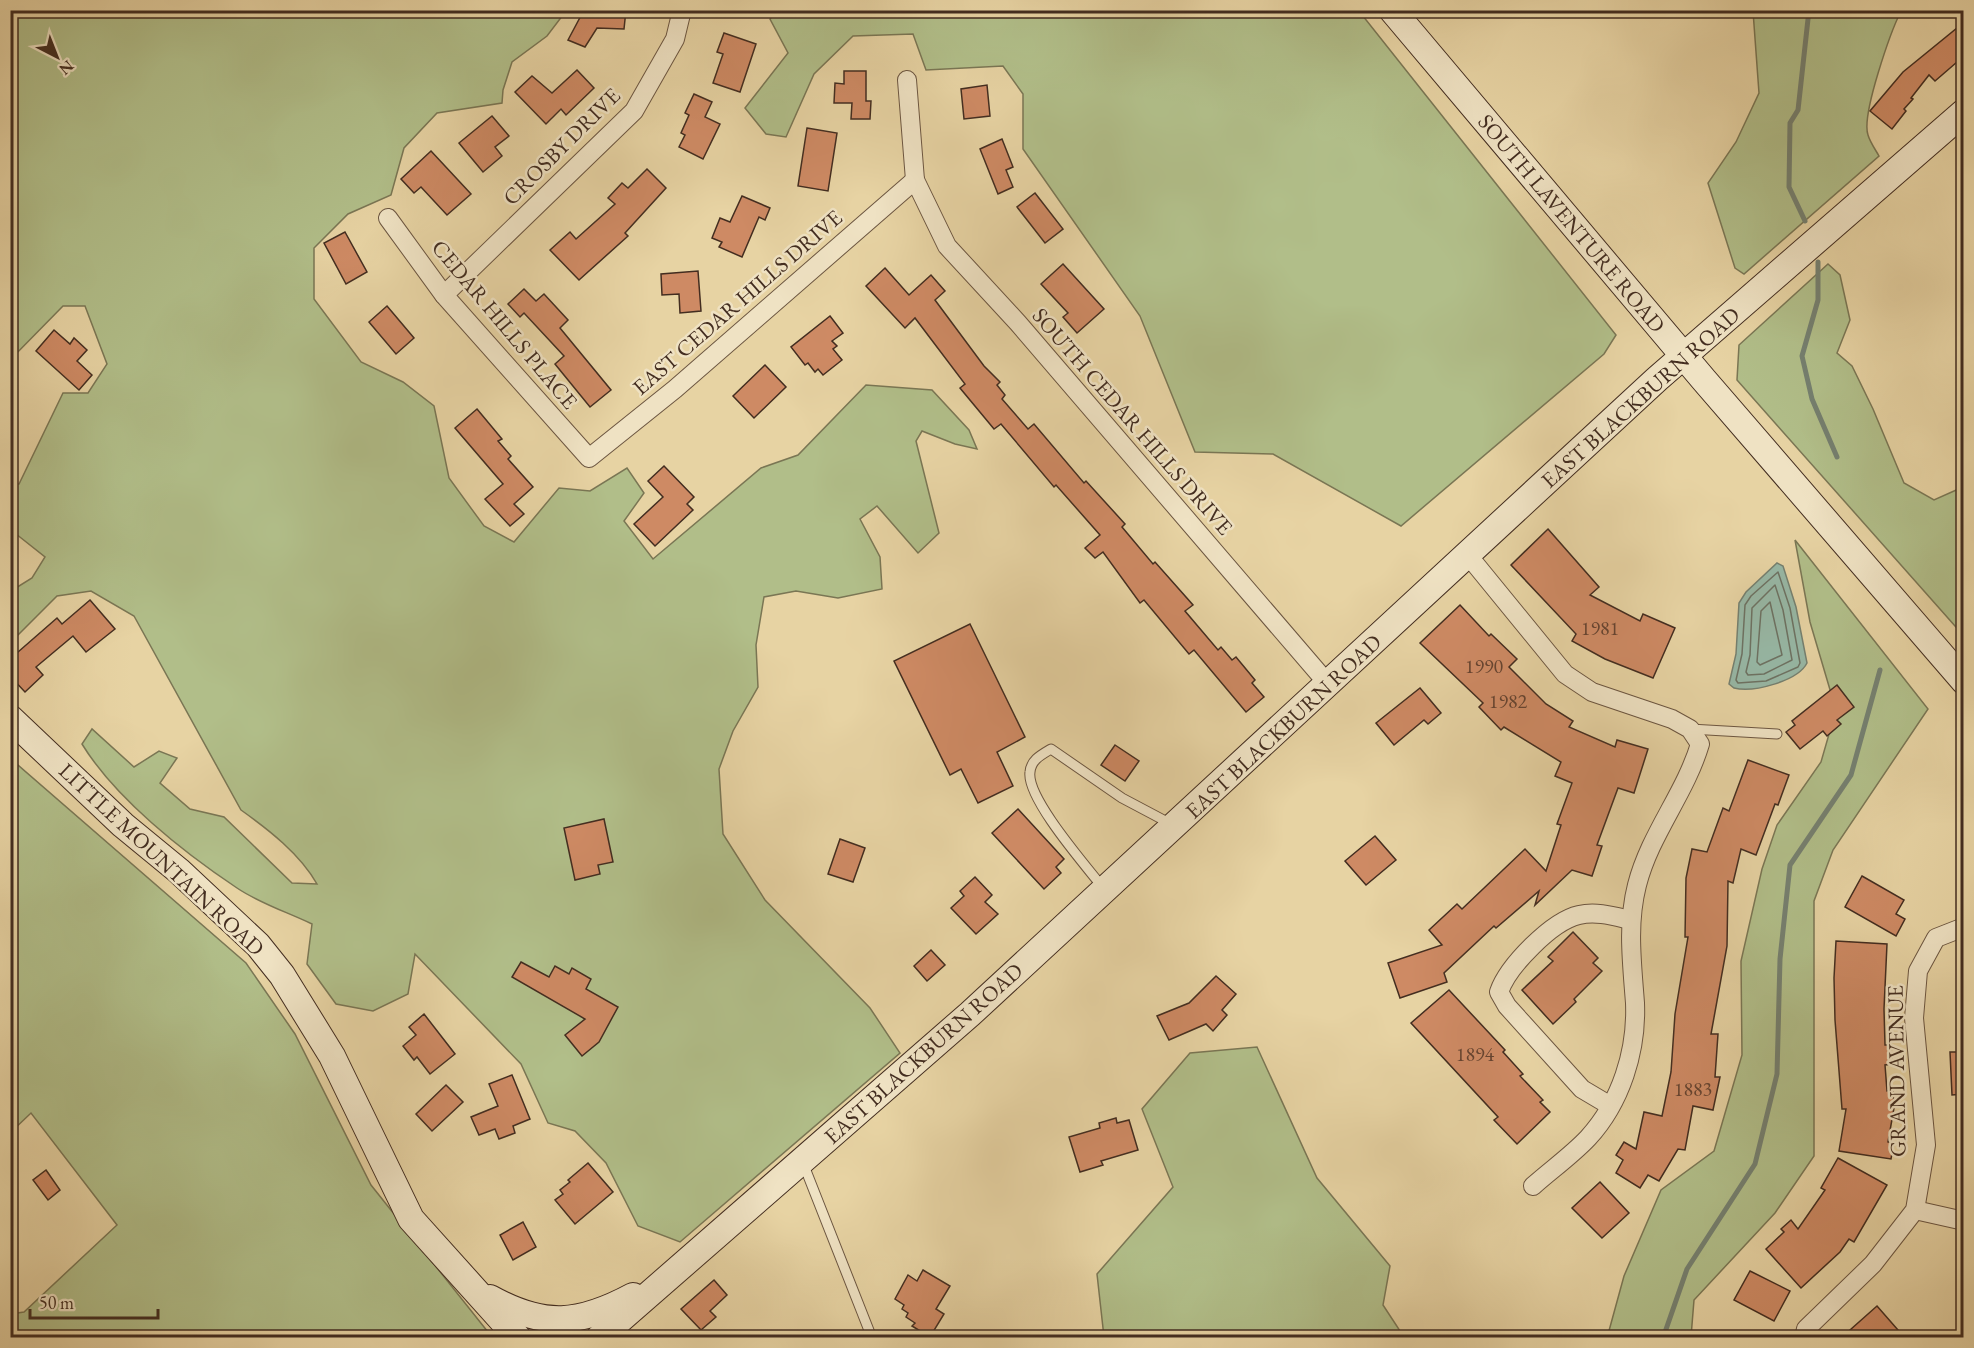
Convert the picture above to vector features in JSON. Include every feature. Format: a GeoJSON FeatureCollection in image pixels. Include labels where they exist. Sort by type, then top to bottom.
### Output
{"type":"FeatureCollection","features":[{"type":"Feature","properties":{"kind":"street","name":"CROSBY DRIVE"},"geometry":{"type":"LineString","coordinates":[[444,295],[634,111],[675,39],[682,10]]}},
{"type":"Feature","properties":{"kind":"street","name":"SOUTH LAVENTURE ROAD"},"geometry":{"type":"LineString","coordinates":[[1392,10],[1964,681]]}},
{"type":"Feature","properties":{"kind":"street"},"geometry":{"type":"LineString","coordinates":[[907,80],[915,180]]}},
{"type":"Feature","properties":{"kind":"street","name":"EAST BLACKBURN ROAD"},"geometry":{"type":"LineString","coordinates":[[599,1338],[970,1014],[1684,355],[1964,112]]}},
{"type":"Feature","properties":{"kind":"street","name":"EAST CEDAR HILLS DRIVE"},"geometry":{"type":"LineString","coordinates":[[589,458],[675,389],[915,180]]}},
{"type":"Feature","properties":{"kind":"street","name":"SOUTH CEDAR HILLS DRIVE"},"geometry":{"type":"LineString","coordinates":[[915,180],[947,246],[1018,323],[1328,684]]}},
{"type":"Feature","properties":{"kind":"street","name":"CEDAR HILLS PLACE"},"geometry":{"type":"LineString","coordinates":[[388,218],[444,295],[589,458]]}},
{"type":"Feature","properties":{"kind":"street"},"geometry":{"type":"LineString","coordinates":[[1467,554],[1565,674],[1592,692],[1672,719],[1690,729],[1700,744],[1694,764],[1650,846],[1630,920],[1635,1007],[1629,1067],[1622,1085],[1599,1125],[1533,1186]]}},
{"type":"Feature","properties":{"kind":"street","name":"LITTLE MOUNTAIN ROAD"},"geometry":{"type":"LineString","coordinates":[[10,718],[123,825],[232,918],[264,953],[298,999],[332,1056],[411,1219],[518,1338]]}},
{"type":"Feature","properties":{"kind":"street"},"geometry":{"type":"LineString","coordinates":[[1610,1105],[1582,1089],[1507,1006],[1499,992],[1504,977],[1517,961],[1560,923],[1578,915],[1599,913],[1630,920]]}},
{"type":"Feature","properties":{"kind":"street","name":"GRAND AVENUE"},"geometry":{"type":"LineString","coordinates":[[1803,1338],[1806,1329],[1873,1264],[1915,1210],[1926,1145],[1914,1018],[1918,971],[1936,938],[1964,927]]}},
{"type":"Feature","properties":{"kind":"street"},"geometry":{"type":"LineString","coordinates":[[1915,1210],[1964,1221]]}},
{"type":"Feature","properties":{"kind":"street"},"geometry":{"type":"LineString","coordinates":[[476,1291],[535,1319],[570,1319],[609,1309],[667,1279]]}},
{"type":"Feature","properties":{"kind":"lane"},"geometry":{"type":"LineString","coordinates":[[1690,729],[1777,735]]}},
{"type":"Feature","properties":{"kind":"lane"},"geometry":{"type":"LineString","coordinates":[[1105,890],[1054,824],[1031,787],[1029,774],[1032,764],[1040,755],[1051,749],[1122,798],[1175,826]]}},
{"type":"Feature","properties":{"kind":"lane"},"geometry":{"type":"LineString","coordinates":[[802,1161],[872,1338]]}},
{"type":"Feature","properties":{"kind":"green space"},"geometry":{"type":"Polygon","coordinates":[[[11,11],[566,11],[547,36],[512,62],[503,90],[502,103],[437,113],[404,148],[391,195],[348,214],[314,248],[314,299],[361,362],[403,382],[434,406],[449,478],[484,526],[514,542],[559,488],[590,491],[627,468],[644,493],[624,521],[653,559],[761,468],[798,455],[866,385],[932,390],[969,430],[977,449],[955,444],[922,431],[916,441],[939,533],[918,553],[877,506],[860,519],[880,557],[882,589],[838,598],[796,591],[764,597],[756,645],[758,687],[733,731],[719,769],[723,834],[765,900],[870,1008],[900,1053],[680,1242],[638,1226],[606,1163],[575,1131],[548,1123],[521,1064],[415,954],[408,994],[373,1011],[336,1004],[307,964],[312,924],[254,898],[216,874],[152,823],[113,784],[82,744],[92,729],[134,767],[159,751],[177,758],[160,783],[190,809],[224,817],[292,883],[317,884],[293,853],[273,834],[241,810],[134,616],[91,591],[57,596],[11,642],[11,591],[32,578],[45,557],[11,530],[11,484],[19,484],[63,393],[88,393],[107,364],[85,306],[63,306],[11,359],[11,11]]]}},
{"type":"Feature","properties":{"kind":"green space"},"geometry":{"type":"Polygon","coordinates":[[[776,11],[1359,11],[1616,335],[1604,354],[1401,526],[1273,454],[1195,452],[1140,316],[1023,149],[1023,94],[1003,66],[926,70],[913,34],[853,36],[814,74],[786,137],[766,134],[745,108],[788,53],[770,19],[776,11]]]}},
{"type":"Feature","properties":{"kind":"green space"},"geometry":{"type":"Polygon","coordinates":[[[1753,11],[1901,11],[1884,54],[1869,110],[1868,135],[1879,156],[1744,274],[1735,268],[1708,183],[1736,142],[1759,93],[1753,11]]]}},
{"type":"Feature","properties":{"kind":"green space"},"geometry":{"type":"Polygon","coordinates":[[[1828,264],[1840,275],[1850,320],[1837,353],[1852,366],[1904,483],[1934,500],[1963,487],[1963,635],[1737,380],[1739,345],[1828,264]]]}},
{"type":"Feature","properties":{"kind":"green space"},"geometry":{"type":"Polygon","coordinates":[[[1795,540],[1928,709],[1833,850],[1814,901],[1814,1156],[1775,1213],[1694,1300],[1691,1337],[1607,1338],[1624,1276],[1661,1190],[1714,1151],[1742,1055],[1741,961],[1762,869],[1777,825],[1821,762],[1836,710],[1810,622],[1795,540]]]}},
{"type":"Feature","properties":{"kind":"green space"},"geometry":{"type":"Polygon","coordinates":[[[11,759],[246,963],[295,1034],[371,1185],[492,1337],[11,1337],[11,1314],[24,1312],[117,1225],[31,1113],[11,1132],[11,759]]]}},
{"type":"Feature","properties":{"kind":"green space"},"geometry":{"type":"Polygon","coordinates":[[[1257,1047],[1317,1178],[1390,1266],[1383,1305],[1404,1337],[1104,1337],[1097,1274],[1173,1187],[1142,1109],[1190,1053],[1257,1047]]]}},
{"type":"Feature","properties":{"kind":"water"},"geometry":{"type":"Polygon","coordinates":[[[1777,563],[1783,566],[1796,607],[1807,663],[1794,675],[1774,684],[1752,689],[1734,688],[1729,684],[1736,654],[1739,603],[1746,592],[1777,563]]]}},
{"type":"Feature","properties":{"kind":"building"},"geometry":{"type":"Polygon","coordinates":[[[584,10],[626,10],[624,29],[597,28],[585,47],[568,40],[584,10]]]}},
{"type":"Feature","properties":{"kind":"building"},"geometry":{"type":"Polygon","coordinates":[[[1957,28],[1964,35],[1964,56],[1935,81],[1929,75],[1911,98],[1913,99],[1904,109],[1906,111],[1892,129],[1870,111],[1903,72],[1957,28]]]}},
{"type":"Feature","properties":{"kind":"building"},"geometry":{"type":"Polygon","coordinates":[[[724,33],[756,44],[740,92],[713,83],[723,54],[717,52],[724,33]]]}},
{"type":"Feature","properties":{"kind":"building"},"geometry":{"type":"Polygon","coordinates":[[[577,70],[594,88],[566,115],[561,109],[546,124],[515,92],[532,76],[552,93],[577,70]]]}},
{"type":"Feature","properties":{"kind":"building"},"geometry":{"type":"Polygon","coordinates":[[[844,71],[866,71],[866,101],[871,101],[870,119],[851,119],[852,103],[834,103],[835,83],[844,84],[844,71]]]}},
{"type":"Feature","properties":{"kind":"building"},"geometry":{"type":"Polygon","coordinates":[[[987,85],[990,116],[964,119],[961,89],[987,85]]]}},
{"type":"Feature","properties":{"kind":"building"},"geometry":{"type":"Polygon","coordinates":[[[694,94],[712,102],[705,117],[720,124],[703,159],[679,147],[685,135],[681,133],[689,115],[685,113],[694,94]]]}},
{"type":"Feature","properties":{"kind":"building"},"geometry":{"type":"Polygon","coordinates":[[[492,116],[509,136],[495,147],[502,156],[483,172],[459,143],[492,116]]]}},
{"type":"Feature","properties":{"kind":"building"},"geometry":{"type":"Polygon","coordinates":[[[807,128],[837,133],[828,191],[798,186],[807,128]]]}},
{"type":"Feature","properties":{"kind":"building"},"geometry":{"type":"Polygon","coordinates":[[[1002,139],[1013,167],[1006,170],[1013,187],[998,194],[980,149],[1002,139]]]}},
{"type":"Feature","properties":{"kind":"building"},"geometry":{"type":"Polygon","coordinates":[[[431,151],[471,194],[447,215],[421,187],[414,193],[401,179],[431,151]]]}},
{"type":"Feature","properties":{"kind":"building"},"geometry":{"type":"Polygon","coordinates":[[[647,169],[666,188],[625,233],[628,236],[579,280],[550,250],[570,232],[576,239],[615,204],[608,198],[622,183],[628,188],[647,169]]]}},
{"type":"Feature","properties":{"kind":"building"},"geometry":{"type":"Polygon","coordinates":[[[1035,193],[1063,229],[1045,243],[1017,207],[1035,193]]]}},
{"type":"Feature","properties":{"kind":"building"},"geometry":{"type":"Polygon","coordinates":[[[742,196],[770,208],[765,220],[759,217],[742,257],[719,247],[722,242],[712,238],[720,218],[730,222],[742,196]]]}},
{"type":"Feature","properties":{"kind":"building"},"geometry":{"type":"Polygon","coordinates":[[[345,232],[367,272],[346,284],[324,243],[345,232]]]}},
{"type":"Feature","properties":{"kind":"building"},"geometry":{"type":"Polygon","coordinates":[[[1063,264],[1104,309],[1077,333],[1063,317],[1068,313],[1041,284],[1063,264]]]}},
{"type":"Feature","properties":{"kind":"building"},"geometry":{"type":"Polygon","coordinates":[[[885,268],[909,295],[931,275],[945,291],[935,300],[984,366],[1000,382],[997,385],[1005,395],[1002,399],[1028,429],[1034,424],[1084,483],[1086,481],[1125,524],[1122,527],[1153,564],[1155,562],[1193,605],[1185,611],[1218,650],[1221,647],[1232,660],[1236,657],[1255,680],[1252,683],[1264,697],[1246,712],[1194,650],[1189,654],[1144,600],[1140,603],[1103,552],[1095,558],[1085,548],[1100,535],[1056,485],[1054,487],[1001,424],[994,429],[960,388],[965,384],[915,318],[905,328],[866,286],[885,268]]]}},
{"type":"Feature","properties":{"kind":"building"},"geometry":{"type":"Polygon","coordinates":[[[698,271],[701,311],[680,313],[679,294],[662,295],[661,274],[698,271]]]}},
{"type":"Feature","properties":{"kind":"building"},"geometry":{"type":"Polygon","coordinates":[[[524,289],[536,301],[544,294],[568,320],[560,328],[611,390],[590,407],[555,364],[564,356],[524,313],[520,317],[508,304],[524,289]]]}},
{"type":"Feature","properties":{"kind":"building"},"geometry":{"type":"Polygon","coordinates":[[[387,306],[414,338],[396,354],[369,322],[387,306]]]}},
{"type":"Feature","properties":{"kind":"building"},"geometry":{"type":"Polygon","coordinates":[[[830,316],[843,333],[832,341],[837,346],[833,349],[842,360],[823,375],[818,369],[815,372],[808,363],[805,365],[791,347],[830,316]]]}},
{"type":"Feature","properties":{"kind":"building"},"geometry":{"type":"Polygon","coordinates":[[[54,330],[70,344],[74,338],[87,350],[77,361],[92,375],[79,390],[36,351],[54,330]]]}},
{"type":"Feature","properties":{"kind":"building"},"geometry":{"type":"Polygon","coordinates":[[[765,365],[786,387],[754,418],[733,396],[765,365]]]}},
{"type":"Feature","properties":{"kind":"building"},"geometry":{"type":"Polygon","coordinates":[[[477,409],[502,439],[498,441],[511,456],[508,459],[533,487],[514,504],[524,514],[510,526],[485,499],[503,484],[455,428],[477,409]]]}},
{"type":"Feature","properties":{"kind":"building"},"geometry":{"type":"Polygon","coordinates":[[[664,466],[694,497],[687,504],[693,510],[655,546],[634,524],[663,497],[648,481],[664,466]]]}},
{"type":"Feature","properties":{"kind":"building"},"geometry":{"type":"Polygon","coordinates":[[[1548,529],[1599,587],[1590,595],[1640,621],[1643,614],[1675,628],[1653,678],[1605,659],[1572,641],[1576,634],[1511,565],[1548,529]]]}},
{"type":"Feature","properties":{"kind":"building"},"geometry":{"type":"Polygon","coordinates":[[[90,600],[115,629],[86,652],[73,636],[36,667],[43,675],[25,692],[10,676],[10,659],[57,618],[62,624],[90,600]]]}},
{"type":"Feature","properties":{"kind":"building"},"geometry":{"type":"Polygon","coordinates":[[[1460,605],[1489,636],[1491,634],[1517,659],[1509,667],[1546,704],[1573,721],[1569,727],[1615,747],[1617,740],[1648,749],[1634,793],[1618,788],[1597,845],[1602,846],[1592,876],[1572,870],[1535,905],[1539,891],[1496,928],[1494,926],[1444,973],[1447,982],[1400,998],[1388,963],[1442,945],[1429,930],[1457,904],[1462,909],[1525,849],[1546,871],[1561,825],[1557,824],[1572,783],[1555,776],[1561,762],[1504,727],[1501,730],[1479,707],[1483,703],[1420,643],[1460,605]]]}},
{"type":"Feature","properties":{"kind":"building"},"geometry":{"type":"Polygon","coordinates":[[[970,624],[1025,737],[997,752],[1013,786],[978,803],[961,769],[950,775],[894,661],[970,624]]]}},
{"type":"Feature","properties":{"kind":"building"},"geometry":{"type":"Polygon","coordinates":[[[1837,685],[1854,707],[1837,720],[1841,724],[1827,736],[1823,731],[1800,749],[1786,732],[1795,725],[1792,721],[1837,685]]]}},
{"type":"Feature","properties":{"kind":"building"},"geometry":{"type":"Polygon","coordinates":[[[1420,688],[1441,713],[1428,724],[1424,720],[1394,745],[1376,723],[1420,688]]]}},
{"type":"Feature","properties":{"kind":"building"},"geometry":{"type":"Polygon","coordinates":[[[1115,745],[1139,761],[1125,781],[1101,765],[1115,745]]]}},
{"type":"Feature","properties":{"kind":"building"},"geometry":{"type":"Polygon","coordinates":[[[1748,760],[1789,775],[1778,805],[1775,804],[1756,855],[1741,849],[1733,883],[1728,881],[1727,946],[1711,1034],[1718,1034],[1715,1077],[1720,1077],[1713,1110],[1693,1106],[1685,1150],[1678,1149],[1659,1181],[1648,1175],[1640,1188],[1616,1173],[1623,1160],[1616,1155],[1624,1142],[1636,1149],[1644,1112],[1662,1116],[1671,1072],[1675,1014],[1688,937],[1685,937],[1686,878],[1692,849],[1707,852],[1723,808],[1729,811],[1748,760]]]}},
{"type":"Feature","properties":{"kind":"building"},"geometry":{"type":"Polygon","coordinates":[[[1018,809],[1064,859],[1056,867],[1061,873],[1044,889],[992,833],[1018,809]]]}},
{"type":"Feature","properties":{"kind":"building"},"geometry":{"type":"Polygon","coordinates":[[[604,819],[613,862],[598,865],[600,874],[575,880],[564,828],[604,819]]]}},
{"type":"Feature","properties":{"kind":"building"},"geometry":{"type":"Polygon","coordinates":[[[1375,836],[1396,860],[1366,885],[1345,861],[1375,836]]]}},
{"type":"Feature","properties":{"kind":"building"},"geometry":{"type":"Polygon","coordinates":[[[840,839],[865,848],[853,882],[828,874],[840,839]]]}},
{"type":"Feature","properties":{"kind":"building"},"geometry":{"type":"Polygon","coordinates":[[[1862,876],[1904,900],[1896,914],[1905,919],[1896,936],[1845,907],[1862,876]]]}},
{"type":"Feature","properties":{"kind":"building"},"geometry":{"type":"Polygon","coordinates":[[[975,877],[992,895],[985,902],[998,914],[976,934],[951,908],[964,896],[960,891],[975,877]]]}},
{"type":"Feature","properties":{"kind":"building"},"geometry":{"type":"Polygon","coordinates":[[[1573,932],[1598,958],[1593,963],[1602,971],[1574,999],[1576,1002],[1553,1024],[1522,990],[1553,961],[1548,957],[1573,932]]]}},
{"type":"Feature","properties":{"kind":"building"},"geometry":{"type":"Polygon","coordinates":[[[1836,941],[1887,944],[1885,1045],[1891,1045],[1892,1064],[1885,1065],[1887,1091],[1893,1090],[1894,1108],[1888,1142],[1894,1143],[1891,1159],[1839,1151],[1846,1109],[1842,1109],[1835,1020],[1836,941]]]}},
{"type":"Feature","properties":{"kind":"building"},"geometry":{"type":"Polygon","coordinates":[[[931,950],[945,965],[927,981],[914,966],[931,950]]]}},
{"type":"Feature","properties":{"kind":"building"},"geometry":{"type":"Polygon","coordinates":[[[521,962],[549,977],[555,966],[569,974],[572,968],[591,979],[586,989],[618,1007],[599,1042],[582,1056],[565,1035],[585,1019],[512,977],[521,962]]]}},
{"type":"Feature","properties":{"kind":"building"},"geometry":{"type":"Polygon","coordinates":[[[1216,976],[1236,994],[1222,1010],[1227,1015],[1213,1031],[1206,1024],[1169,1040],[1157,1016],[1189,1003],[1216,976]]]}},
{"type":"Feature","properties":{"kind":"building"},"geometry":{"type":"Polygon","coordinates":[[[1449,990],[1505,1050],[1503,1052],[1523,1074],[1520,1076],[1543,1100],[1540,1102],[1550,1112],[1517,1144],[1494,1120],[1498,1117],[1411,1023],[1449,990]]]}},
{"type":"Feature","properties":{"kind":"building"},"geometry":{"type":"Polygon","coordinates":[[[424,1014],[455,1054],[430,1074],[417,1057],[414,1060],[403,1046],[416,1035],[409,1027],[424,1014]]]}},
{"type":"Feature","properties":{"kind":"building"},"geometry":{"type":"Polygon","coordinates":[[[1950,1052],[1964,1052],[1964,1094],[1952,1095],[1950,1052]]]}},
{"type":"Feature","properties":{"kind":"building"},"geometry":{"type":"Polygon","coordinates":[[[512,1075],[530,1119],[513,1126],[515,1133],[499,1139],[495,1129],[479,1135],[471,1117],[498,1106],[489,1084],[512,1075]]]}},
{"type":"Feature","properties":{"kind":"building"},"geometry":{"type":"Polygon","coordinates":[[[446,1085],[463,1102],[432,1131],[416,1114],[446,1085]]]}},
{"type":"Feature","properties":{"kind":"building"},"geometry":{"type":"Polygon","coordinates":[[[1116,1118],[1117,1123],[1129,1120],[1138,1150],[1101,1161],[1103,1165],[1080,1172],[1069,1137],[1100,1128],[1099,1123],[1116,1118]]]}},
{"type":"Feature","properties":{"kind":"building"},"geometry":{"type":"Polygon","coordinates":[[[1838,1158],[1887,1185],[1854,1242],[1849,1239],[1840,1252],[1801,1288],[1766,1249],[1784,1232],[1781,1229],[1791,1220],[1798,1229],[1825,1190],[1821,1188],[1838,1158]]]}},
{"type":"Feature","properties":{"kind":"building"},"geometry":{"type":"Polygon","coordinates":[[[588,1163],[613,1192],[575,1224],[555,1200],[563,1194],[560,1190],[570,1182],[568,1180],[588,1163]]]}},
{"type":"Feature","properties":{"kind":"building"},"geometry":{"type":"Polygon","coordinates":[[[46,1170],[60,1190],[48,1200],[33,1180],[46,1170]]]}},
{"type":"Feature","properties":{"kind":"building"},"geometry":{"type":"Polygon","coordinates":[[[1600,1182],[1629,1213],[1602,1238],[1572,1208],[1600,1182]]]}},
{"type":"Feature","properties":{"kind":"building"},"geometry":{"type":"Polygon","coordinates":[[[523,1222],[536,1247],[513,1260],[500,1235],[523,1222]]]}},
{"type":"Feature","properties":{"kind":"building"},"geometry":{"type":"Polygon","coordinates":[[[923,1270],[950,1286],[936,1309],[944,1314],[930,1337],[912,1326],[915,1323],[906,1317],[908,1313],[902,1309],[904,1305],[895,1299],[908,1275],[917,1281],[923,1270]]]}},
{"type":"Feature","properties":{"kind":"building"},"geometry":{"type":"Polygon","coordinates":[[[1750,1271],[1790,1291],[1774,1321],[1734,1300],[1750,1271]]]}},
{"type":"Feature","properties":{"kind":"building"},"geometry":{"type":"Polygon","coordinates":[[[714,1280],[727,1295],[710,1311],[716,1317],[701,1330],[681,1309],[714,1280]]]}},
{"type":"Feature","properties":{"kind":"building"},"geometry":{"type":"Polygon","coordinates":[[[1877,1306],[1905,1338],[1841,1338],[1877,1306]]]}},
{"type":"Feature","properties":{"kind":"waterway"},"geometry":{"type":"LineString","coordinates":[[1805,221],[1789,187],[1790,123],[1798,110],[1809,10]]}},
{"type":"Feature","properties":{"kind":"waterway"},"geometry":{"type":"LineString","coordinates":[[1818,262],[1818,300],[1802,356],[1812,399],[1837,457]]}},
{"type":"Feature","properties":{"kind":"waterway"},"geometry":{"type":"LineString","coordinates":[[1663,1338],[1687,1269],[1755,1164],[1777,1074],[1780,959],[1790,865],[1851,775],[1880,670]]}}]}
